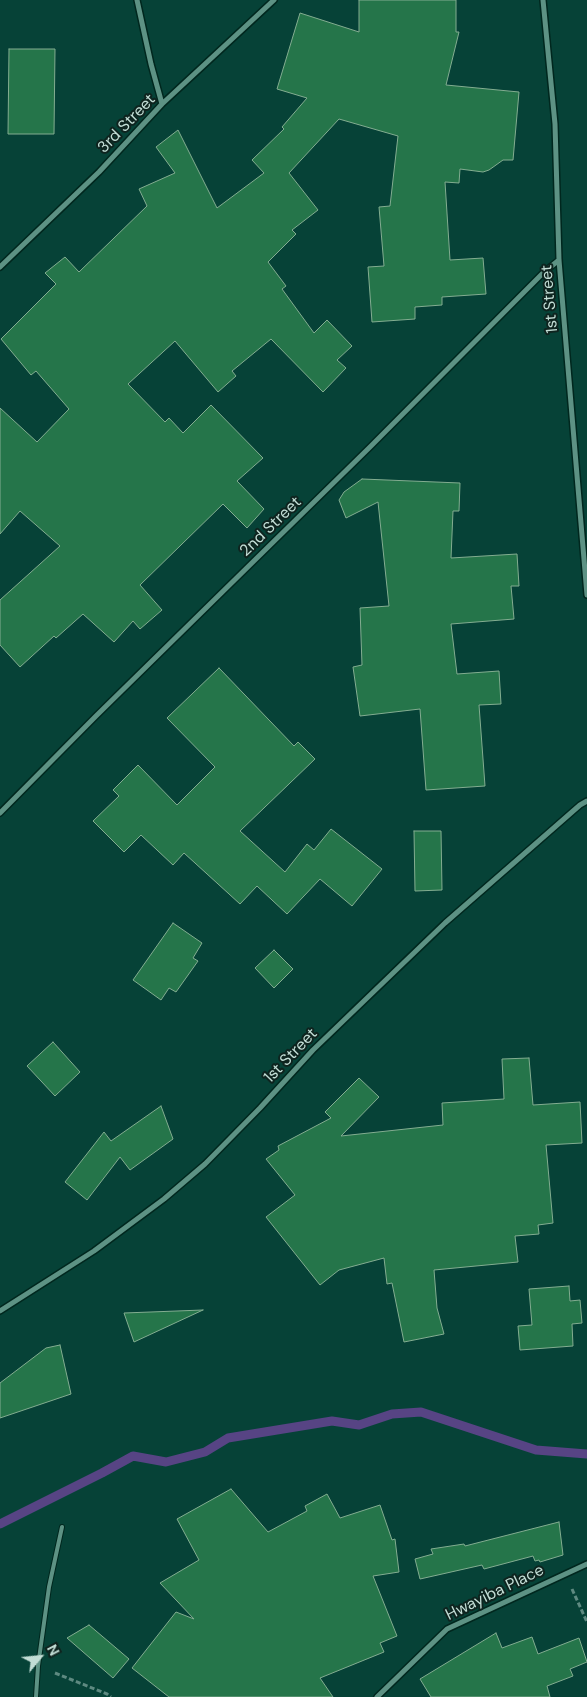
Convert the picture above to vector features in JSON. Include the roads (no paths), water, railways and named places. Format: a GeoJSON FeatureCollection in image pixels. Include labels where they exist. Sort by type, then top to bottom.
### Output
{"type":"FeatureCollection","features":[{"type":"Feature","properties":{"kind":"street"},"geometry":{"type":"LineString","coordinates":[[137,0],[162,104]]}},
{"type":"Feature","properties":{"kind":"street","name":"3rd Street"},"geometry":{"type":"LineString","coordinates":[[0,267],[99,172],[162,104],[274,0]]}},
{"type":"Feature","properties":{"kind":"street","name":"1st Street"},"geometry":{"type":"LineString","coordinates":[[543,0],[555,124],[560,260],[587,595]]}},
{"type":"Feature","properties":{"kind":"street","name":"2nd Street"},"geometry":{"type":"LineString","coordinates":[[0,813],[371,446],[543,272],[560,260]]}},
{"type":"Feature","properties":{"kind":"street","name":"1st Street"},"geometry":{"type":"LineString","coordinates":[[0,1311],[94,1251],[164,1199],[205,1164],[313,1050],[445,923],[580,805],[587,801]]}},
{"type":"Feature","properties":{"kind":"street","name":"Hwayiba Place"},"geometry":{"type":"LineString","coordinates":[[377,1697],[448,1629],[562,1574],[587,1564]]}},
{"type":"Feature","properties":{"kind":"lane"},"geometry":{"type":"LineString","coordinates":[[36,1697],[38,1666],[49,1587],[62,1527]]}},
{"type":"Feature","properties":{"kind":"waterway"},"geometry":{"type":"LineString","coordinates":[[0,1524],[133,1456],[166,1462],[205,1452],[228,1438],[332,1421],[359,1425],[392,1414],[421,1412],[536,1450],[587,1454]]}}]}
